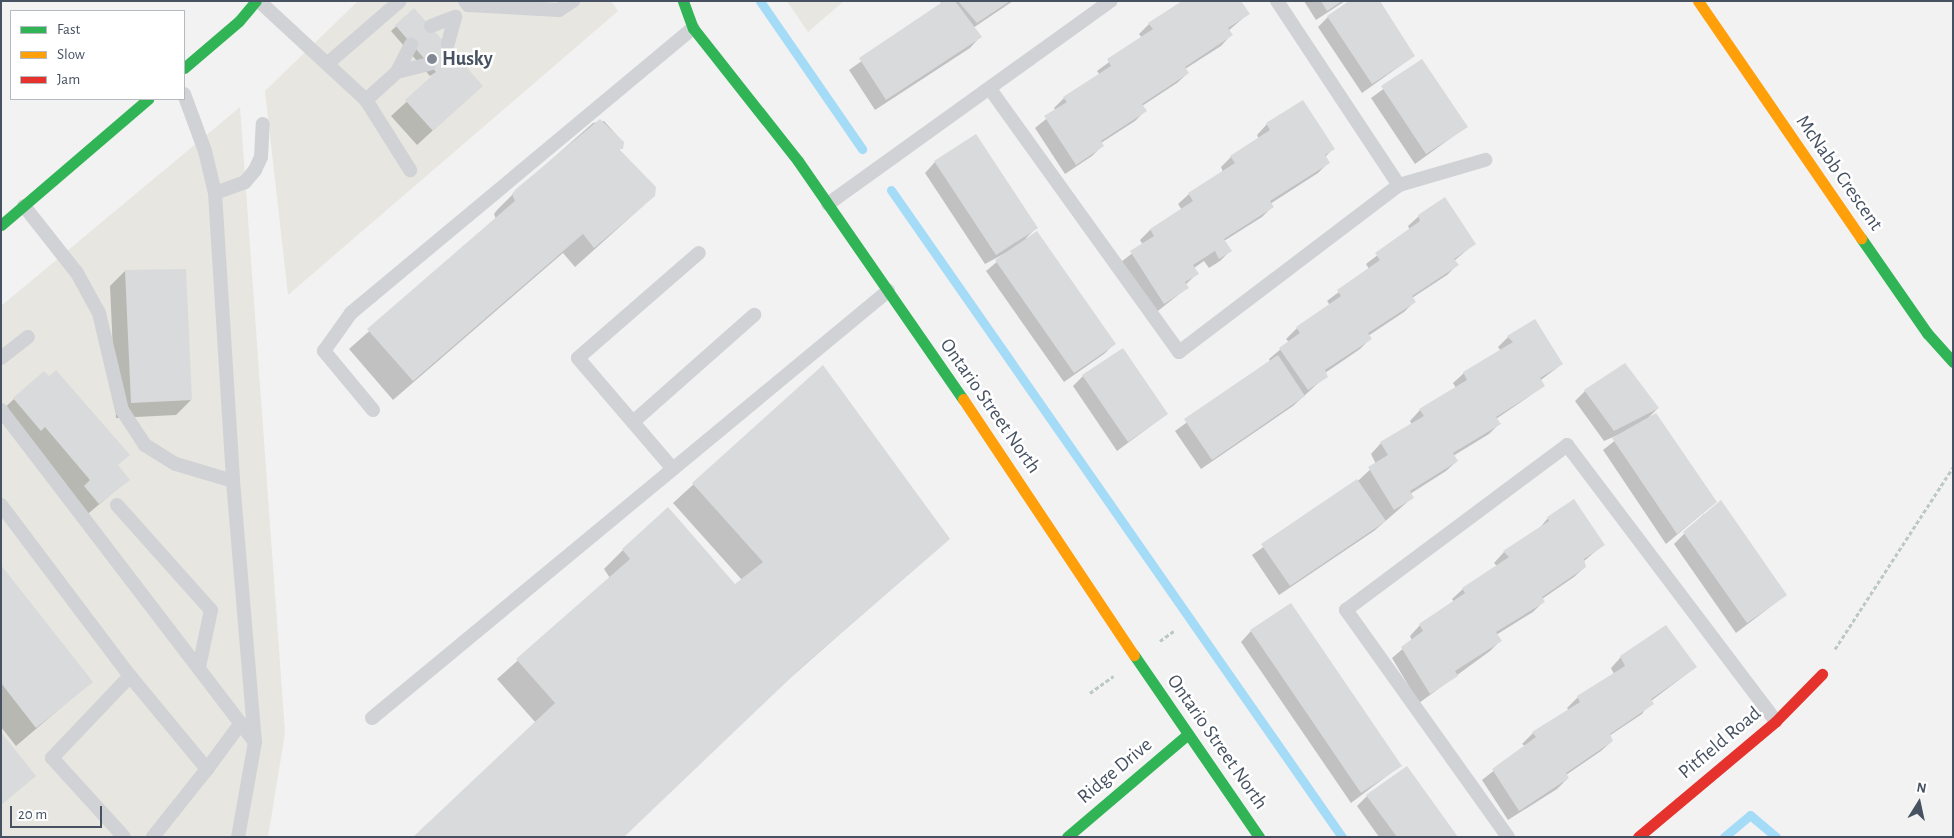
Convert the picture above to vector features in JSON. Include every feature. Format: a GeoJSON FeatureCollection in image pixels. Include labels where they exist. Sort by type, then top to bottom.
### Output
{"type":"FeatureCollection","features":[{"type":"Feature","properties":{"kind":"main road"},"geometry":{"type":"LineString","coordinates":[[185,67],[258,1]]}},
{"type":"Feature","properties":{"kind":"main road","name":"McNabb Crescent"},"geometry":{"type":"LineString","coordinates":[[1698,1],[1927,333],[1953,362]]}},
{"type":"Feature","properties":{"kind":"main road","name":"Ontario Street North"},"geometry":{"type":"LineString","coordinates":[[682,2],[693,28],[798,161],[1008,464],[1187,734],[1259,837]]}},
{"type":"Feature","properties":{"kind":"main road"},"geometry":{"type":"LineString","coordinates":[[1,224],[147,100]]}},
{"type":"Feature","properties":{"kind":"main road","name":"Pitfield Road"},"geometry":{"type":"LineString","coordinates":[[1638,837],[1776,721],[1822,674]]}},
{"type":"Feature","properties":{"kind":"main road","name":"Ridge Drive"},"geometry":{"type":"LineString","coordinates":[[1067,837],[1187,734]]}},
{"type":"Feature","properties":{"kind":"lane"},"geometry":{"type":"LineString","coordinates":[[258,1],[366,100],[410,170]]}},
{"type":"Feature","properties":{"kind":"lane"},"geometry":{"type":"LineString","coordinates":[[327,64],[400,1]]}},
{"type":"Feature","properties":{"kind":"lane"},"geometry":{"type":"LineString","coordinates":[[448,44],[455,17],[467,3],[559,10],[573,1]]}},
{"type":"Feature","properties":{"kind":"lane"},"geometry":{"type":"LineString","coordinates":[[828,204],[1112,1]]}},
{"type":"Feature","properties":{"kind":"lane"},"geometry":{"type":"LineString","coordinates":[[1277,1],[1399,185]]}},
{"type":"Feature","properties":{"kind":"lane"},"geometry":{"type":"LineString","coordinates":[[431,26],[455,17]]}},
{"type":"Feature","properties":{"kind":"lane"},"geometry":{"type":"LineString","coordinates":[[373,410],[324,351],[351,313],[693,28]]}},
{"type":"Feature","properties":{"kind":"lane"},"geometry":{"type":"LineString","coordinates":[[366,100],[397,72],[411,44]]}},
{"type":"Feature","properties":{"kind":"lane"},"geometry":{"type":"LineString","coordinates":[[397,72],[428,64]]}},
{"type":"Feature","properties":{"kind":"lane"},"geometry":{"type":"LineString","coordinates":[[990,89],[1179,352],[1399,185],[1485,160]]}},
{"type":"Feature","properties":{"kind":"lane"},"geometry":{"type":"LineString","coordinates":[[185,97],[205,151],[215,193],[233,481],[255,742],[238,837]]}},
{"type":"Feature","properties":{"kind":"lane"},"geometry":{"type":"LineString","coordinates":[[215,193],[245,182],[254,170],[261,157],[263,124]]}},
{"type":"Feature","properties":{"kind":"lane"},"geometry":{"type":"LineString","coordinates":[[24,206],[77,273],[99,313],[122,410],[145,445],[176,464],[233,481]]}},
{"type":"Feature","properties":{"kind":"lane"},"geometry":{"type":"LineString","coordinates":[[673,469],[578,358],[699,253]]}},
{"type":"Feature","properties":{"kind":"lane"},"geometry":{"type":"LineString","coordinates":[[372,718],[888,291]]}},
{"type":"Feature","properties":{"kind":"lane"},"geometry":{"type":"LineString","coordinates":[[633,422],[754,315]]}},
{"type":"Feature","properties":{"kind":"lane"},"geometry":{"type":"LineString","coordinates":[[1,358],[28,337]]}},
{"type":"Feature","properties":{"kind":"lane"},"geometry":{"type":"LineString","coordinates":[[1,410],[255,742]]}},
{"type":"Feature","properties":{"kind":"lane"},"geometry":{"type":"LineString","coordinates":[[1508,837],[1346,610],[1567,445],[1776,721]]}},
{"type":"Feature","properties":{"kind":"lane"},"geometry":{"type":"LineString","coordinates":[[1,505],[130,676],[208,769]]}},
{"type":"Feature","properties":{"kind":"lane"},"geometry":{"type":"LineString","coordinates":[[117,505],[211,610],[199,667]]}},
{"type":"Feature","properties":{"kind":"lane"},"geometry":{"type":"LineString","coordinates":[[124,837],[52,758],[130,676]]}},
{"type":"Feature","properties":{"kind":"lane"},"geometry":{"type":"LineString","coordinates":[[153,837],[208,769],[240,723]]}},
{"type":"Feature","properties":{"kind":"path"},"geometry":{"type":"LineString","coordinates":[[1822,674],[1843,635],[1953,467]]}},
{"type":"Feature","properties":{"kind":"shaded area"},"geometry":{"type":"Polygon","coordinates":[[[358,1],[611,1],[618,11],[288,295],[265,91],[358,1]]]}},
{"type":"Feature","properties":{"kind":"shaded area"},"geometry":{"type":"Polygon","coordinates":[[[787,1],[844,1],[808,32],[787,1]]]}},
{"type":"Feature","properties":{"kind":"shaded area"},"geometry":{"type":"Polygon","coordinates":[[[240,107],[285,733],[268,837],[1,837],[1,306],[240,107]]]}},
{"type":"Feature","properties":{"kind":"building"},"geometry":{"type":"Polygon","coordinates":[[[944,1],[955,1],[982,37],[886,100],[859,58],[944,1]]]}},
{"type":"Feature","properties":{"kind":"building"},"geometry":{"type":"Polygon","coordinates":[[[958,1],[1010,1],[977,23],[958,1]]]}},
{"type":"Feature","properties":{"kind":"building"},"geometry":{"type":"Polygon","coordinates":[[[1182,1],[1241,1],[1250,14],[1228,28],[1233,35],[1185,67],[1189,73],[1142,104],[1147,111],[1101,141],[1104,146],[1076,165],[1044,116],[1067,102],[1063,97],[1111,66],[1107,59],[1153,29],[1148,23],[1182,1]]]}},
{"type":"Feature","properties":{"kind":"building"},"geometry":{"type":"Polygon","coordinates":[[[1321,1],[1342,1],[1327,11],[1321,1]]]}},
{"type":"Feature","properties":{"kind":"building"},"geometry":{"type":"Polygon","coordinates":[[[1349,1],[1380,1],[1415,56],[1372,84],[1327,16],[1349,1]]]}},
{"type":"Feature","properties":{"kind":"building"},"geometry":{"type":"Polygon","coordinates":[[[414,8],[483,86],[433,131],[405,100],[436,72],[395,25],[414,8]]]}},
{"type":"Feature","properties":{"kind":"building"},"geometry":{"type":"Polygon","coordinates":[[[1422,59],[1468,127],[1426,154],[1381,86],[1422,59]]]}},
{"type":"Feature","properties":{"kind":"building"},"geometry":{"type":"Polygon","coordinates":[[[1303,100],[1335,149],[1325,155],[1330,163],[1270,201],[1274,207],[1224,239],[1232,251],[1219,259],[1215,251],[1193,265],[1199,274],[1185,282],[1189,288],[1164,304],[1130,251],[1154,236],[1150,229],[1193,201],[1188,193],[1235,163],[1230,156],[1270,130],[1266,123],[1303,100]]]}},
{"type":"Feature","properties":{"kind":"building"},"geometry":{"type":"Polygon","coordinates":[[[600,119],[624,142],[623,149],[619,149],[656,187],[655,196],[594,248],[583,234],[413,381],[367,329],[515,201],[512,194],[516,189],[600,119]]]}},
{"type":"Feature","properties":{"kind":"building"},"geometry":{"type":"Polygon","coordinates":[[[976,134],[1038,228],[996,255],[934,161],[976,134]]]}},
{"type":"Feature","properties":{"kind":"building"},"geometry":{"type":"Polygon","coordinates":[[[1445,197],[1476,244],[1454,259],[1459,265],[1412,296],[1416,302],[1368,333],[1372,339],[1325,370],[1328,377],[1308,390],[1279,348],[1300,333],[1296,327],[1341,296],[1337,290],[1380,260],[1375,253],[1420,221],[1418,215],[1445,197]]]}},
{"type":"Feature","properties":{"kind":"building"},"geometry":{"type":"Polygon","coordinates":[[[1037,231],[1116,344],[1074,373],[995,260],[1037,231]]]}},
{"type":"Feature","properties":{"kind":"building"},"geometry":{"type":"Polygon","coordinates":[[[186,269],[192,400],[131,403],[125,270],[186,269]]]}},
{"type":"Feature","properties":{"kind":"building"},"geometry":{"type":"Polygon","coordinates":[[[1535,319],[1563,364],[1540,378],[1545,386],[1496,417],[1501,424],[1453,453],[1458,461],[1410,491],[1414,498],[1394,510],[1368,467],[1388,455],[1380,442],[1424,416],[1419,409],[1467,380],[1463,372],[1513,342],[1507,336],[1535,319]]]}},
{"type":"Feature","properties":{"kind":"building"},"geometry":{"type":"Polygon","coordinates":[[[1123,348],[1168,414],[1128,442],[1082,375],[1123,348]]]}},
{"type":"Feature","properties":{"kind":"building"},"geometry":{"type":"Polygon","coordinates":[[[1278,355],[1305,396],[1212,460],[1184,419],[1278,355]]]}},
{"type":"Feature","properties":{"kind":"building"},"geometry":{"type":"Polygon","coordinates":[[[1625,363],[1659,408],[1614,431],[1584,390],[1625,363]]]}},
{"type":"Feature","properties":{"kind":"building"},"geometry":{"type":"Polygon","coordinates":[[[823,365],[950,539],[801,668],[624,837],[413,837],[555,703],[516,659],[630,559],[622,549],[668,507],[735,584],[763,562],[692,483],[823,365]]]}},
{"type":"Feature","properties":{"kind":"building"},"geometry":{"type":"Polygon","coordinates":[[[56,370],[130,455],[118,465],[130,480],[99,504],[84,486],[90,480],[45,427],[41,431],[13,398],[44,371],[49,376],[56,370]]]}},
{"type":"Feature","properties":{"kind":"building"},"geometry":{"type":"Polygon","coordinates":[[[1656,413],[1717,502],[1677,534],[1612,438],[1656,413]]]}},
{"type":"Feature","properties":{"kind":"building"},"geometry":{"type":"Polygon","coordinates":[[[1357,479],[1386,521],[1290,586],[1261,544],[1357,479]]]}},
{"type":"Feature","properties":{"kind":"building"},"geometry":{"type":"Polygon","coordinates":[[[1574,499],[1605,545],[1584,559],[1586,567],[1542,597],[1545,602],[1496,632],[1502,641],[1455,671],[1458,676],[1430,694],[1401,647],[1423,631],[1419,624],[1465,593],[1462,588],[1509,557],[1503,551],[1549,521],[1547,517],[1574,499]]]}},
{"type":"Feature","properties":{"kind":"building"},"geometry":{"type":"Polygon","coordinates":[[[1721,500],[1787,595],[1747,623],[1683,532],[1721,500]]]}},
{"type":"Feature","properties":{"kind":"building"},"geometry":{"type":"Polygon","coordinates":[[[1,565],[93,682],[36,728],[1,683],[1,565]]]}},
{"type":"Feature","properties":{"kind":"building"},"geometry":{"type":"Polygon","coordinates":[[[1291,603],[1402,766],[1361,793],[1250,630],[1291,603]]]}},
{"type":"Feature","properties":{"kind":"building"},"geometry":{"type":"Polygon","coordinates":[[[1666,625],[1697,667],[1651,699],[1654,704],[1610,734],[1613,741],[1566,773],[1569,778],[1519,811],[1492,769],[1536,737],[1532,732],[1580,702],[1577,696],[1625,666],[1620,656],[1666,625]]]}},
{"type":"Feature","properties":{"kind":"building"},"geometry":{"type":"Polygon","coordinates":[[[1,732],[36,776],[1,805],[1,732]]]}},
{"type":"Feature","properties":{"kind":"building"},"geometry":{"type":"Polygon","coordinates":[[[1407,766],[1458,837],[1397,837],[1366,795],[1407,766]]]}},
{"type":"Feature","properties":{"kind":"waterway"},"geometry":{"type":"LineString","coordinates":[[760,1],[862,149]]}},
{"type":"Feature","properties":{"kind":"waterway"},"geometry":{"type":"LineString","coordinates":[[891,190],[1342,837]]}},
{"type":"Feature","properties":{"kind":"waterway"},"geometry":{"type":"LineString","coordinates":[[1724,837],[1750,815],[1776,837]]}},
{"type":"Feature","properties":{"kind":"traffic: fast"},"geometry":{"type":"LineString","coordinates":[[185,67],[239,21],[256,1]]}},
{"type":"Feature","properties":{"kind":"traffic: fast"},"geometry":{"type":"LineString","coordinates":[[683,1],[693,28],[798,161],[963,399]]}},
{"type":"Feature","properties":{"kind":"traffic: fast"},"geometry":{"type":"LineString","coordinates":[[1,225],[147,100]]}},
{"type":"Feature","properties":{"kind":"traffic: fast"},"geometry":{"type":"LineString","coordinates":[[1861,238],[1927,333],[1953,362]]}},
{"type":"Feature","properties":{"kind":"traffic: fast"},"geometry":{"type":"LineString","coordinates":[[1134,655],[1259,837]]}},
{"type":"Feature","properties":{"kind":"traffic: fast"},"geometry":{"type":"LineString","coordinates":[[1067,837],[1187,735]]}},
{"type":"Feature","properties":{"kind":"traffic: slow"},"geometry":{"type":"LineString","coordinates":[[1698,1],[1861,238]]}},
{"type":"Feature","properties":{"kind":"traffic: slow"},"geometry":{"type":"LineString","coordinates":[[963,399],[1134,655]]}},
{"type":"Feature","properties":{"kind":"traffic: jam"},"geometry":{"type":"LineString","coordinates":[[1638,837],[1776,721],[1822,674]]}},
{"type":"Feature","properties":{"kind":"place","name":"Husky"},"geometry":{"type":"Point","coordinates":[432,59]}}]}
